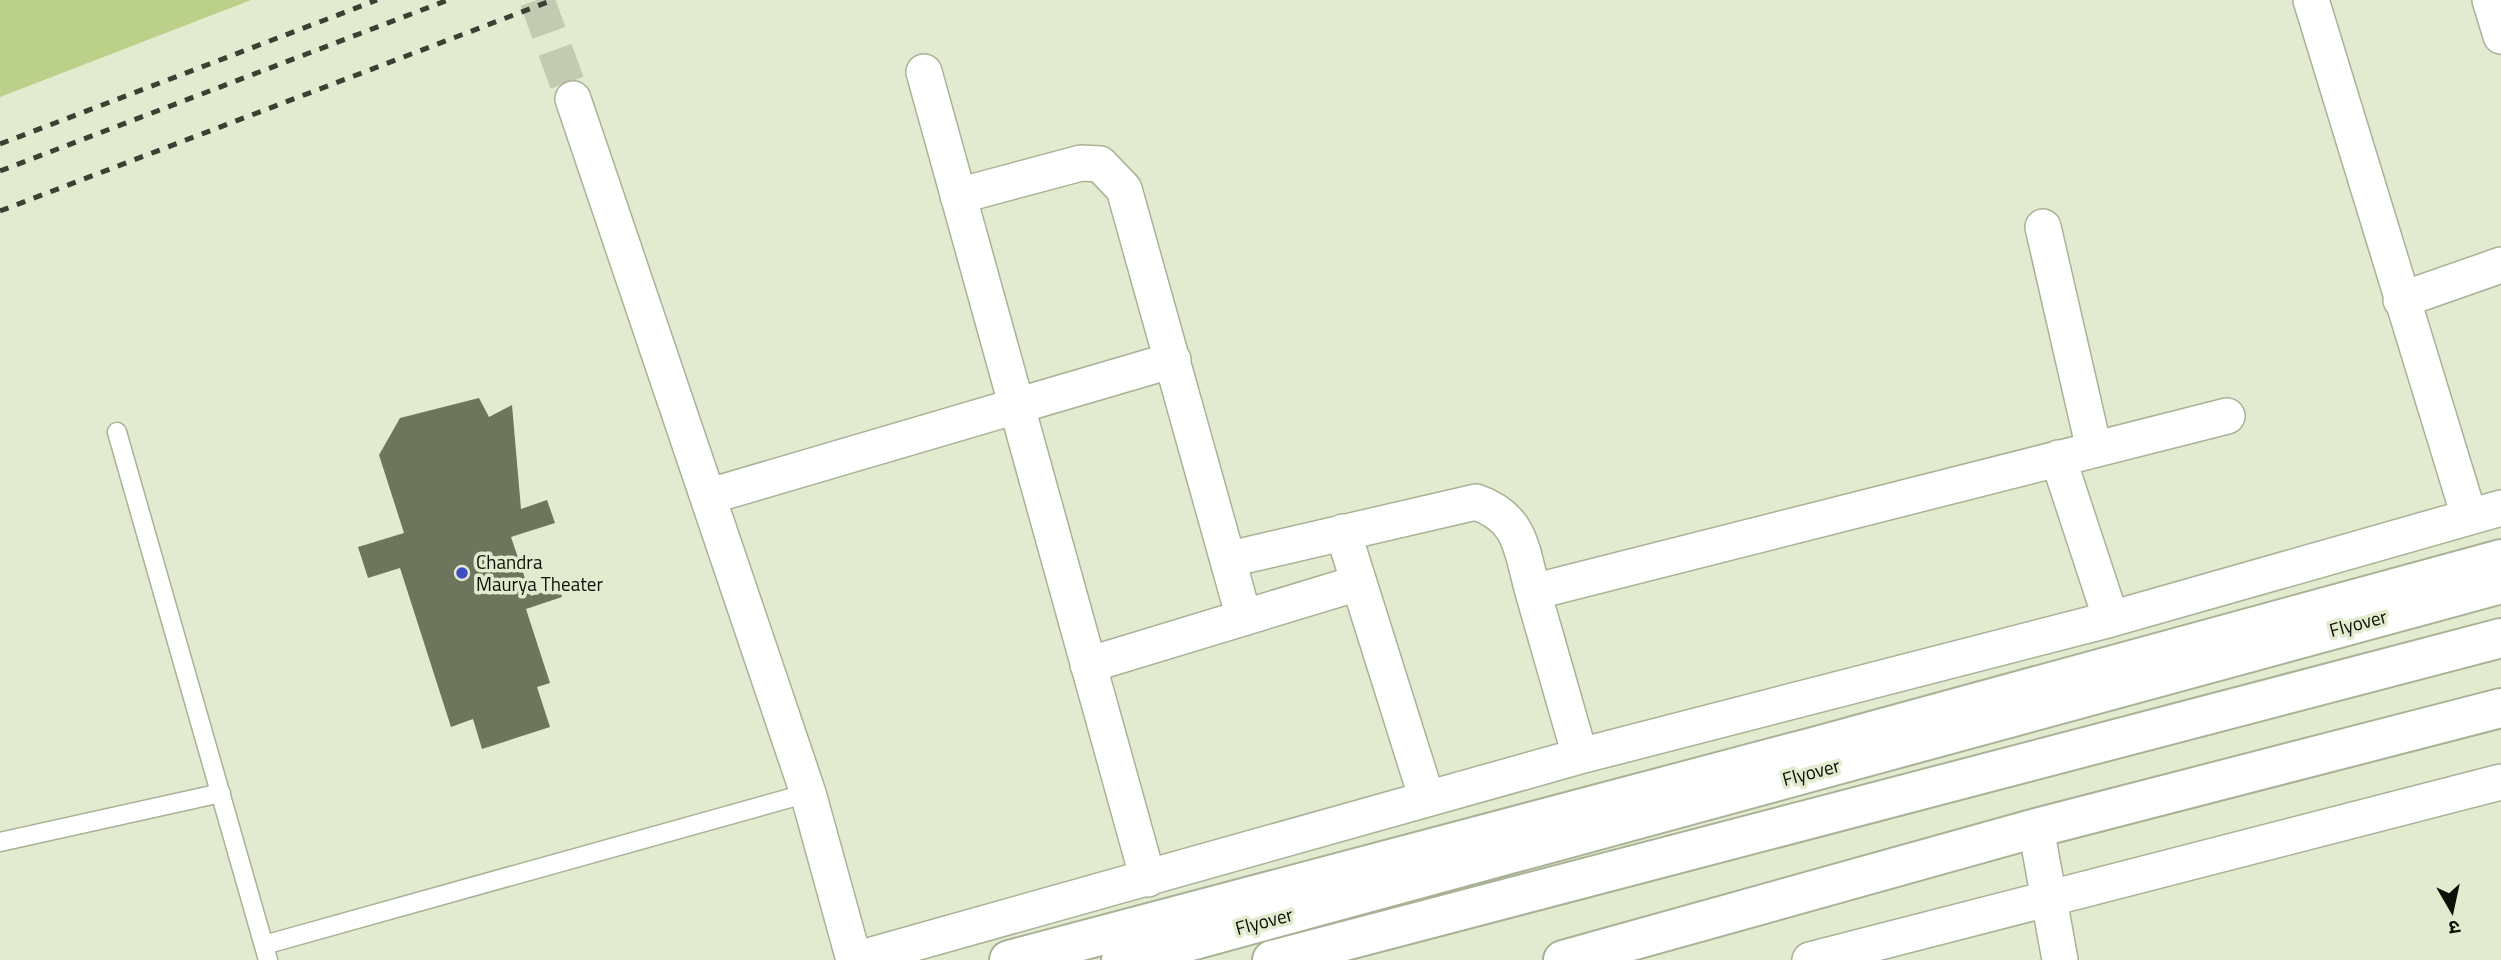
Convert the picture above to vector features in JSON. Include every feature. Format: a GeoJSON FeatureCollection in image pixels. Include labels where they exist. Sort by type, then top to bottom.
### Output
{"type":"FeatureCollection","features":[{"type":"Feature","properties":{"kind":"main road"},"geometry":{"type":"LineString","coordinates":[[1009,960],[1813,747],[2501,559]]}},
{"type":"Feature","properties":{"kind":"main road","name":"Flyover"},"geometry":{"type":"LineString","coordinates":[[1121,960],[2501,584]]}},
{"type":"Feature","properties":{"kind":"main road","name":"Flyover"},"geometry":{"type":"LineString","coordinates":[[1272,960],[2501,638]]}},
{"type":"Feature","properties":{"kind":"main road"},"geometry":{"type":"LineString","coordinates":[[1563,960],[2036,828],[2501,708]]}},
{"type":"Feature","properties":{"kind":"street"},"geometry":{"type":"LineString","coordinates":[[573,99],[710,496],[808,793],[854,960],[1580,756],[2111,619],[2485,512],[2401,300],[2311,0]]}},
{"type":"Feature","properties":{"kind":"street"},"geometry":{"type":"LineString","coordinates":[[2490,0],[2501,36]]}},
{"type":"Feature","properties":{"kind":"street"},"geometry":{"type":"LineString","coordinates":[[924,72],[1148,879]]}},
{"type":"Feature","properties":{"kind":"street"},"geometry":{"type":"LineString","coordinates":[[958,196],[1081,163],[1100,164],[1124,189],[1230,559],[1244,618]]}},
{"type":"Feature","properties":{"kind":"street"},"geometry":{"type":"LineString","coordinates":[[2043,227],[2094,449]]}},
{"type":"Feature","properties":{"kind":"street"},"geometry":{"type":"LineString","coordinates":[[2401,300],[2501,265]]}},
{"type":"Feature","properties":{"kind":"street"},"geometry":{"type":"LineString","coordinates":[[710,496],[1173,360]]}},
{"type":"Feature","properties":{"kind":"street"},"geometry":{"type":"LineString","coordinates":[[1533,592],[2227,416]]}},
{"type":"Feature","properties":{"kind":"street"},"geometry":{"type":"LineString","coordinates":[[2058,458],[2111,619]]}},
{"type":"Feature","properties":{"kind":"street"},"geometry":{"type":"LineString","coordinates":[[1230,559],[1476,502],[1495,509],[1510,520],[1580,756]]}},
{"type":"Feature","properties":{"kind":"street"},"geometry":{"type":"LineString","coordinates":[[1343,532],[1427,799]]}},
{"type":"Feature","properties":{"kind":"street"},"geometry":{"type":"LineString","coordinates":[[1088,665],[1358,583]]}},
{"type":"Feature","properties":{"kind":"street"},"geometry":{"type":"LineString","coordinates":[[1810,960],[2501,782]]}},
{"type":"Feature","properties":{"kind":"street"},"geometry":{"type":"LineString","coordinates":[[2036,828],[2060,960]]}},
{"type":"Feature","properties":{"kind":"lane"},"geometry":{"type":"LineString","coordinates":[[117,432],[266,953],[808,793]]}},
{"type":"Feature","properties":{"kind":"lane"},"geometry":{"type":"LineString","coordinates":[[0,842],[220,793]]}},
{"type":"Feature","properties":{"kind":"green space"},"geometry":{"type":"Polygon","coordinates":[[[0,0],[251,0],[0,97],[0,0]]]}},
{"type":"Feature","properties":{"kind":"building","name":"Chandra Maurya Theater"},"geometry":{"type":"Polygon","coordinates":[[[479,398],[489,417],[512,405],[521,509],[547,500],[555,523],[511,537],[531,596],[559,587],[562,597],[526,609],[550,683],[537,687],[550,727],[482,749],[473,719],[451,727],[400,568],[368,578],[358,547],[404,533],[379,455],[400,418],[479,398]]]}},
{"type":"Feature","properties":{"kind":"tunnel"},"geometry":{"type":"LineString","coordinates":[[537,0],[573,99]]}},
{"type":"Feature","properties":{"kind":"railway"},"geometry":{"type":"LineString","coordinates":[[0,144],[377,0]]}},
{"type":"Feature","properties":{"kind":"railway"},"geometry":{"type":"LineString","coordinates":[[0,171],[448,0]]}},
{"type":"Feature","properties":{"kind":"railway"},"geometry":{"type":"LineString","coordinates":[[0,211],[553,0]]}},
{"type":"Feature","properties":{"kind":"place","name":"Chandra Maurya Theater"},"geometry":{"type":"Point","coordinates":[462,573]}}]}
